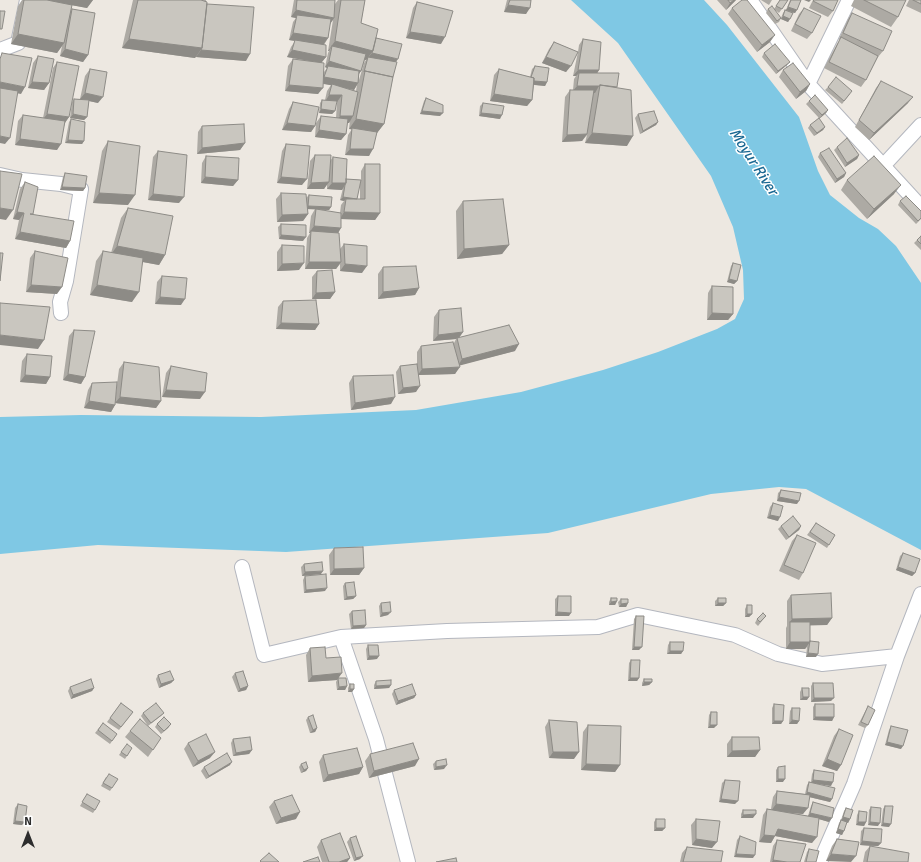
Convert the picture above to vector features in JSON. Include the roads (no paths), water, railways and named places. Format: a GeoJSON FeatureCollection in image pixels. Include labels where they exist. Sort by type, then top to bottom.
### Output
{"type":"FeatureCollection","features":[{"type":"Feature","properties":{"kind":"street"},"geometry":{"type":"LineString","coordinates":[[0,50],[18,43],[27,0]]}},
{"type":"Feature","properties":{"kind":"street"},"geometry":{"type":"LineString","coordinates":[[750,0],[808,84],[921,207]]}},
{"type":"Feature","properties":{"kind":"street"},"geometry":{"type":"LineString","coordinates":[[808,84],[849,0]]}},
{"type":"Feature","properties":{"kind":"street"},"geometry":{"type":"LineString","coordinates":[[883,166],[921,125]]}},
{"type":"Feature","properties":{"kind":"street"},"geometry":{"type":"LineString","coordinates":[[0,175],[22,180],[61,184],[81,190],[66,281],[60,302],[61,312]]}},
{"type":"Feature","properties":{"kind":"street"},"geometry":{"type":"LineString","coordinates":[[242,567],[264,654],[341,637],[447,631],[598,627],[638,615],[735,635],[778,654],[822,664],[897,656]]}},
{"type":"Feature","properties":{"kind":"street"},"geometry":{"type":"LineString","coordinates":[[820,862],[854,784],[897,656],[921,594]]}},
{"type":"Feature","properties":{"kind":"street"},"geometry":{"type":"LineString","coordinates":[[341,637],[376,739],[408,862]]}},
{"type":"Feature","properties":{"kind":"water","name":"Moyur River"},"geometry":{"type":"Polygon","coordinates":[[[571,0],[704,0],[727,25],[799,117],[818,171],[830,195],[859,218],[878,229],[896,246],[921,283],[921,550],[806,489],[779,487],[711,494],[548,533],[286,552],[98,545],[0,554],[0,417],[81,415],[261,417],[416,410],[521,392],[603,370],[658,352],[717,329],[735,319],[744,299],[743,270],[733,227],[711,176],[618,43],[571,0]]]}}]}
